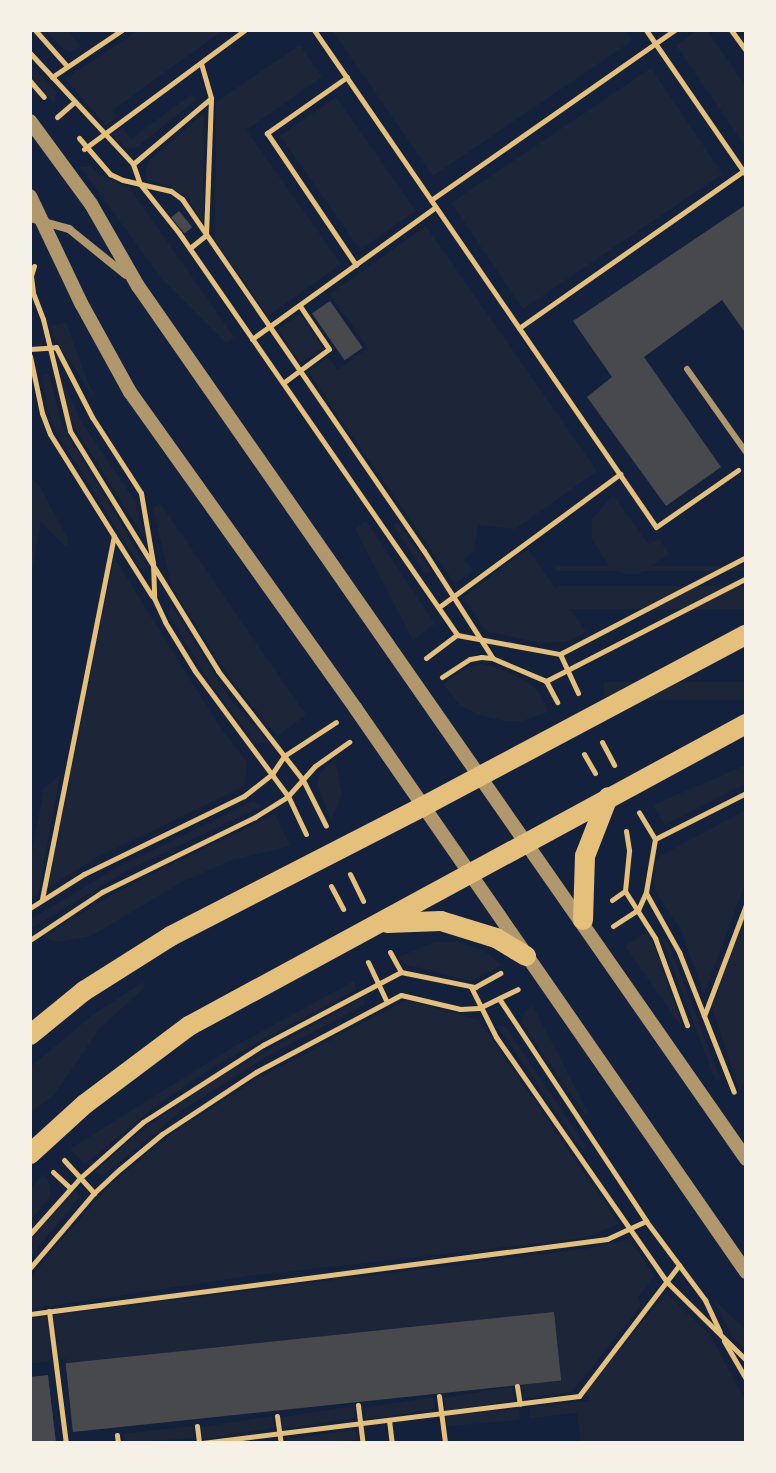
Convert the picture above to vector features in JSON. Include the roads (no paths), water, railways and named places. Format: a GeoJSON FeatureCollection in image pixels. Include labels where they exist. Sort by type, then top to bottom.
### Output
{"type":"FeatureCollection","features":[{"type":"Feature","properties":{"kind":"main road"},"geometry":{"type":"LineString","coordinates":[[30,1035],[84,991],[171,936],[746,635]]}},
{"type":"Feature","properties":{"kind":"main road"},"geometry":{"type":"LineString","coordinates":[[31,1153],[98,1094],[189,1026],[746,724]]}},
{"type":"Feature","properties":{"kind":"main road"},"geometry":{"type":"LineString","coordinates":[[583,920],[585,856],[608,797]]}},
{"type":"Feature","properties":{"kind":"main road"},"geometry":{"type":"LineString","coordinates":[[375,924],[416,919],[441,921],[496,938],[526,956]]}},
{"type":"Feature","properties":{"kind":"street"},"geometry":{"type":"LineString","coordinates":[[30,121],[91,204],[138,286],[583,920],[746,1159]]}},
{"type":"Feature","properties":{"kind":"street"},"geometry":{"type":"LineString","coordinates":[[30,196],[36,218],[130,392],[746,1272]]}},
{"type":"Feature","properties":{"kind":"street"},"geometry":{"type":"LineString","coordinates":[[36,218],[78,235],[138,286]]}},
{"type":"Feature","properties":{"kind":"lane"},"geometry":{"type":"LineString","coordinates":[[687,369],[746,452]]}}]}
